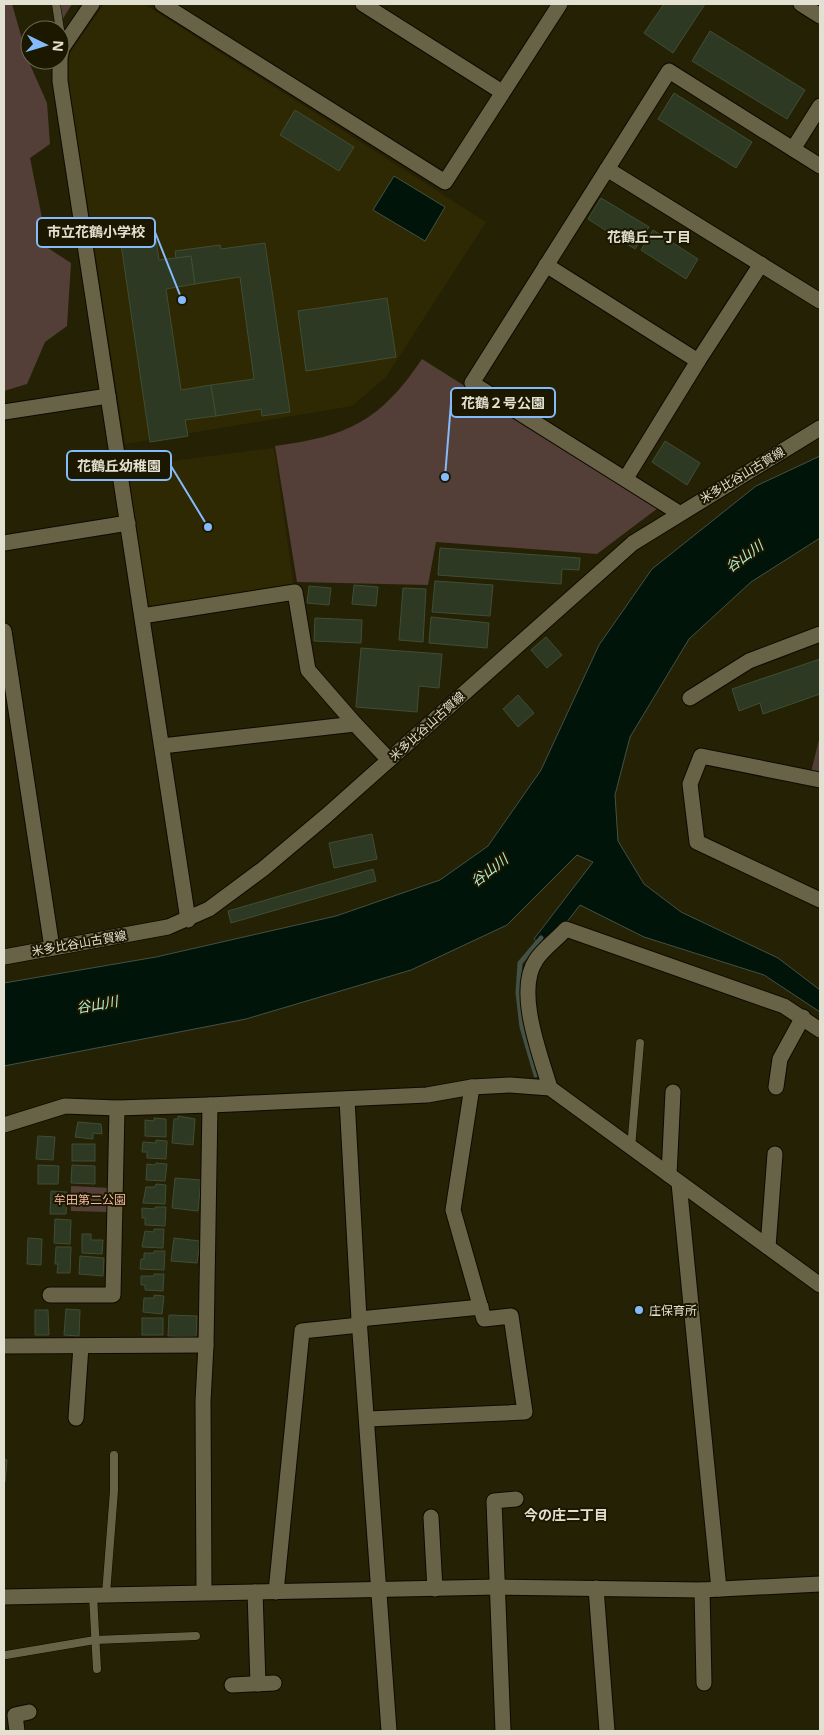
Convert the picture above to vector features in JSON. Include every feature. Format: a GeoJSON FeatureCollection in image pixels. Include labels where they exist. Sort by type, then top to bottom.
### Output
{"type":"FeatureCollection","features":[{"type":"Feature","properties":{"kind":"street"},"geometry":{"type":"LineString","coordinates":[[70,40],[92,4]]}},
{"type":"Feature","properties":{"kind":"street"},"geometry":{"type":"LineString","coordinates":[[162,4],[445,182],[560,4]]}},
{"type":"Feature","properties":{"kind":"street"},"geometry":{"type":"LineString","coordinates":[[363,4],[502,92]]}},
{"type":"Feature","properties":{"kind":"street"},"geometry":{"type":"LineString","coordinates":[[801,4],[820,16]]}},
{"type":"Feature","properties":{"kind":"street"},"geometry":{"type":"LineString","coordinates":[[60,70],[60,81],[188,920]]}},
{"type":"Feature","properties":{"kind":"street"},"geometry":{"type":"LineString","coordinates":[[679,513],[472,383],[669,71],[820,166]]}},
{"type":"Feature","properties":{"kind":"street"},"geometry":{"type":"LineString","coordinates":[[793,149],[820,106]]}},
{"type":"Feature","properties":{"kind":"street"},"geometry":{"type":"LineString","coordinates":[[607,169],[820,302]]}},
{"type":"Feature","properties":{"kind":"street"},"geometry":{"type":"LineString","coordinates":[[546,264],[698,360]]}},
{"type":"Feature","properties":{"kind":"street"},"geometry":{"type":"LineString","coordinates":[[626,478],[698,360],[761,264]]}},
{"type":"Feature","properties":{"kind":"street"},"geometry":{"type":"LineString","coordinates":[[4,412],[108,396]]}},
{"type":"Feature","properties":{"kind":"street","name":"米多比谷山古賀線"},"geometry":{"type":"LineString","coordinates":[[4,956],[168,927],[188,920],[209,909],[263,869],[389,760],[633,543],[820,428]]}},
{"type":"Feature","properties":{"kind":"street"},"geometry":{"type":"LineString","coordinates":[[4,543],[128,523]]}},
{"type":"Feature","properties":{"kind":"street"},"geometry":{"type":"LineString","coordinates":[[142,616],[295,592],[308,670],[389,760]]}},
{"type":"Feature","properties":{"kind":"street"},"geometry":{"type":"LineString","coordinates":[[4,632],[52,948]]}},
{"type":"Feature","properties":{"kind":"street"},"geometry":{"type":"LineString","coordinates":[[690,698],[749,660],[820,634]]}},
{"type":"Feature","properties":{"kind":"street"},"geometry":{"type":"LineString","coordinates":[[162,746],[355,724]]}},
{"type":"Feature","properties":{"kind":"street"},"geometry":{"type":"LineString","coordinates":[[820,780],[701,756],[690,784],[697,842],[820,900]]}},
{"type":"Feature","properties":{"kind":"street"},"geometry":{"type":"LineString","coordinates":[[550,1088],[531,1017],[527,985],[536,960],[566,929],[784,1006],[820,1030]]}},
{"type":"Feature","properties":{"kind":"street"},"geometry":{"type":"LineString","coordinates":[[776,1088],[780,1059],[803,1017]]}},
{"type":"Feature","properties":{"kind":"street"},"geometry":{"type":"LineString","coordinates":[[4,1125],[65,1106],[117,1108],[347,1099],[427,1095],[472,1087],[510,1085],[550,1088],[820,1285]]}},
{"type":"Feature","properties":{"kind":"street"},"geometry":{"type":"LineString","coordinates":[[368,1419],[525,1412],[511,1316],[484,1320],[453,1210],[472,1087]]}},
{"type":"Feature","properties":{"kind":"street"},"geometry":{"type":"LineString","coordinates":[[674,1092],[674,1179],[719,1589]]}},
{"type":"Feature","properties":{"kind":"street"},"geometry":{"type":"LineString","coordinates":[[347,1099],[360,1322],[389,1731]]}},
{"type":"Feature","properties":{"kind":"street"},"geometry":{"type":"LineString","coordinates":[[204,1592],[203,1401],[206,1345],[210,1105]]}},
{"type":"Feature","properties":{"kind":"street"},"geometry":{"type":"LineString","coordinates":[[50,1295],[113,1295],[117,1108]]}},
{"type":"Feature","properties":{"kind":"street"},"geometry":{"type":"LineString","coordinates":[[768,1247],[775,1154]]}},
{"type":"Feature","properties":{"kind":"street"},"geometry":{"type":"LineString","coordinates":[[276,1592],[302,1331],[480,1307]]}},
{"type":"Feature","properties":{"kind":"street"},"geometry":{"type":"LineString","coordinates":[[4,1346],[206,1345]]}},
{"type":"Feature","properties":{"kind":"street"},"geometry":{"type":"LineString","coordinates":[[76,1418],[81,1346]]}},
{"type":"Feature","properties":{"kind":"street"},"geometry":{"type":"LineString","coordinates":[[503,1731],[494,1501],[516,1499]]}},
{"type":"Feature","properties":{"kind":"street"},"geometry":{"type":"LineString","coordinates":[[431,1517],[435,1589]]}},
{"type":"Feature","properties":{"kind":"street"},"geometry":{"type":"LineString","coordinates":[[4,1597],[204,1592],[380,1591],[498,1587],[702,1590],[820,1584]]}},
{"type":"Feature","properties":{"kind":"street"},"geometry":{"type":"LineString","coordinates":[[596,1588],[607,1731]]}},
{"type":"Feature","properties":{"kind":"street"},"geometry":{"type":"LineString","coordinates":[[702,1590],[704,1683]]}},
{"type":"Feature","properties":{"kind":"street"},"geometry":{"type":"LineString","coordinates":[[255,1592],[258,1684]]}},
{"type":"Feature","properties":{"kind":"street"},"geometry":{"type":"LineString","coordinates":[[232,1685],[274,1683]]}},
{"type":"Feature","properties":{"kind":"street"},"geometry":{"type":"LineString","coordinates":[[17,1731],[15,1715],[29,1712]]}},
{"type":"Feature","properties":{"kind":"lane"},"geometry":{"type":"LineString","coordinates":[[56,4],[58,20]]}},
{"type":"Feature","properties":{"kind":"lane"},"geometry":{"type":"LineString","coordinates":[[631,1148],[640,1043]]}},
{"type":"Feature","properties":{"kind":"lane"},"geometry":{"type":"LineString","coordinates":[[97,1669],[95,1640],[114,1491],[114,1455]]}},
{"type":"Feature","properties":{"kind":"lane"},"geometry":{"type":"LineString","coordinates":[[6,1655],[95,1640],[196,1636]]}},
{"type":"Feature","properties":{"kind":"shaded area"},"geometry":{"type":"Polygon","coordinates":[[[104,4],[144,4],[486,222],[386,377],[352,406],[125,444],[67,70],[70,70],[70,53],[104,4]]]}},
{"type":"Feature","properties":{"kind":"shaded area"},"geometry":{"type":"Polygon","coordinates":[[[274,448],[294,587],[154,606],[148,604],[128,472],[133,466],[274,448]]]}},
{"type":"Feature","properties":{"kind":"green space"},"geometry":{"type":"Polygon","coordinates":[[[4,4],[12,4],[20,32],[20,70],[32,70],[47,103],[50,144],[30,158],[48,248],[71,263],[67,326],[45,342],[27,384],[4,391],[4,4]]]}},
{"type":"Feature","properties":{"kind":"green space"},"geometry":{"type":"Polygon","coordinates":[[[60,4],[72,4],[62,20],[60,4]]]}},
{"type":"Feature","properties":{"kind":"green space"},"geometry":{"type":"Polygon","coordinates":[[[422,359],[658,508],[597,554],[436,542],[428,585],[297,582],[275,446],[323,437],[360,422],[377,411],[392,397],[422,359]]]}},
{"type":"Feature","properties":{"kind":"green space"},"geometry":{"type":"Polygon","coordinates":[[[820,736],[820,775],[811,772],[820,736]]]}},
{"type":"Feature","properties":{"kind":"green space","name":"牟田第二公園"},"geometry":{"type":"Polygon","coordinates":[[[71,1186],[110,1188],[109,1212],[71,1211],[71,1186]]]}},
{"type":"Feature","properties":{"kind":"water"},"geometry":{"type":"Polygon","coordinates":[[[394,176],[445,207],[425,241],[373,210],[394,176]]]}},
{"type":"Feature","properties":{"kind":"water","name":"谷山川"},"geometry":{"type":"Polygon","coordinates":[[[820,456],[820,538],[751,582],[689,639],[630,737],[615,795],[618,841],[644,884],[681,912],[778,958],[820,990],[820,1012],[764,975],[644,937],[580,905],[546,949],[534,939],[593,862],[577,855],[507,925],[411,970],[246,1019],[4,1066],[4,983],[156,957],[336,916],[440,880],[488,846],[541,770],[599,645],[652,569],[756,486],[820,456]]]}},
{"type":"Feature","properties":{"kind":"building"},"geometry":{"type":"Polygon","coordinates":[[[664,4],[705,4],[673,53],[644,33],[664,4]]]}},
{"type":"Feature","properties":{"kind":"building"},"geometry":{"type":"Polygon","coordinates":[[[710,31],[805,90],[787,119],[692,61],[710,31]]]}},
{"type":"Feature","properties":{"kind":"building"},"geometry":{"type":"Polygon","coordinates":[[[674,93],[752,142],[736,168],[658,119],[674,93]]]}},
{"type":"Feature","properties":{"kind":"building"},"geometry":{"type":"Polygon","coordinates":[[[295,110],[354,147],[339,171],[280,135],[295,110]]]}},
{"type":"Feature","properties":{"kind":"building"},"geometry":{"type":"Polygon","coordinates":[[[601,198],[649,227],[635,249],[588,219],[601,198]]]}},
{"type":"Feature","properties":{"kind":"building"},"geometry":{"type":"Polygon","coordinates":[[[653,230],[698,259],[686,279],[641,250],[653,230]]]}},
{"type":"Feature","properties":{"kind":"building"},"geometry":{"type":"Polygon","coordinates":[[[156,239],[159,260],[191,256],[195,284],[166,289],[181,390],[211,385],[216,416],[185,420],[188,436],[150,442],[121,244],[156,239]]]}},
{"type":"Feature","properties":{"kind":"building"},"geometry":{"type":"Polygon","coordinates":[[[265,243],[290,412],[262,416],[261,409],[216,416],[211,385],[254,379],[240,277],[195,284],[191,256],[176,258],[175,251],[220,245],[221,249],[265,243]]]}},
{"type":"Feature","properties":{"kind":"building"},"geometry":{"type":"Polygon","coordinates":[[[387,298],[396,357],[306,371],[298,311],[387,298]]]}},
{"type":"Feature","properties":{"kind":"building"},"geometry":{"type":"Polygon","coordinates":[[[665,441],[700,463],[687,485],[652,462],[665,441]]]}},
{"type":"Feature","properties":{"kind":"building"},"geometry":{"type":"Polygon","coordinates":[[[440,548],[580,558],[579,570],[562,569],[561,584],[438,575],[440,548]]]}},
{"type":"Feature","properties":{"kind":"building"},"geometry":{"type":"Polygon","coordinates":[[[435,581],[493,585],[490,616],[432,612],[435,581]]]}},
{"type":"Feature","properties":{"kind":"building"},"geometry":{"type":"Polygon","coordinates":[[[354,585],[378,587],[376,606],[352,604],[354,585]]]}},
{"type":"Feature","properties":{"kind":"building"},"geometry":{"type":"Polygon","coordinates":[[[309,586],[331,588],[329,605],[307,603],[309,586]]]}},
{"type":"Feature","properties":{"kind":"building"},"geometry":{"type":"Polygon","coordinates":[[[403,588],[426,589],[423,642],[399,640],[403,588]]]}},
{"type":"Feature","properties":{"kind":"building"},"geometry":{"type":"Polygon","coordinates":[[[431,617],[489,623],[487,648],[429,643],[431,617]]]}},
{"type":"Feature","properties":{"kind":"building"},"geometry":{"type":"Polygon","coordinates":[[[315,618],[362,620],[361,643],[314,641],[315,618]]]}},
{"type":"Feature","properties":{"kind":"building"},"geometry":{"type":"Polygon","coordinates":[[[546,637],[562,655],[547,668],[531,650],[546,637]]]}},
{"type":"Feature","properties":{"kind":"building"},"geometry":{"type":"Polygon","coordinates":[[[361,648],[442,654],[439,688],[419,686],[417,712],[356,707],[361,648]]]}},
{"type":"Feature","properties":{"kind":"building"},"geometry":{"type":"Polygon","coordinates":[[[820,659],[820,694],[763,714],[760,703],[739,711],[732,689],[820,659]]]}},
{"type":"Feature","properties":{"kind":"building"},"geometry":{"type":"Polygon","coordinates":[[[518,695],[534,713],[518,727],[503,709],[518,695]]]}},
{"type":"Feature","properties":{"kind":"building"},"geometry":{"type":"Polygon","coordinates":[[[372,834],[377,859],[334,868],[329,843],[372,834]]]}},
{"type":"Feature","properties":{"kind":"building"},"geometry":{"type":"Polygon","coordinates":[[[373,869],[376,881],[231,923],[228,911],[373,869]]]}},
{"type":"Feature","properties":{"kind":"building"},"geometry":{"type":"Polygon","coordinates":[[[178,1116],[195,1119],[193,1145],[172,1143],[174,1119],[178,1119],[178,1116]]]}},
{"type":"Feature","properties":{"kind":"building"},"geometry":{"type":"Polygon","coordinates":[[[154,1118],[166,1119],[166,1137],[145,1136],[145,1120],[154,1121],[154,1118]]]}},
{"type":"Feature","properties":{"kind":"building"},"geometry":{"type":"Polygon","coordinates":[[[78,1122],[101,1124],[102,1134],[93,1133],[93,1139],[75,1137],[78,1122]]]}},
{"type":"Feature","properties":{"kind":"building"},"geometry":{"type":"Polygon","coordinates":[[[38,1136],[55,1137],[53,1160],[36,1159],[38,1136]]]}},
{"type":"Feature","properties":{"kind":"building"},"geometry":{"type":"Polygon","coordinates":[[[156,1140],[167,1141],[166,1159],[147,1158],[147,1152],[142,1152],[143,1142],[156,1143],[156,1140]]]}},
{"type":"Feature","properties":{"kind":"building"},"geometry":{"type":"Polygon","coordinates":[[[72,1144],[95,1144],[95,1161],[72,1161],[72,1144]]]}},
{"type":"Feature","properties":{"kind":"building"},"geometry":{"type":"Polygon","coordinates":[[[156,1163],[167,1164],[165,1181],[146,1180],[147,1164],[155,1165],[156,1163]]]}},
{"type":"Feature","properties":{"kind":"building"},"geometry":{"type":"Polygon","coordinates":[[[38,1165],[59,1166],[58,1184],[38,1184],[38,1165]]]}},
{"type":"Feature","properties":{"kind":"building"},"geometry":{"type":"Polygon","coordinates":[[[72,1165],[95,1166],[95,1184],[71,1183],[72,1165]]]}},
{"type":"Feature","properties":{"kind":"building"},"geometry":{"type":"Polygon","coordinates":[[[175,1178],[201,1180],[198,1211],[172,1208],[175,1178]]]}},
{"type":"Feature","properties":{"kind":"building"},"geometry":{"type":"Polygon","coordinates":[[[156,1184],[166,1185],[165,1204],[143,1203],[146,1187],[155,1187],[156,1184]]]}},
{"type":"Feature","properties":{"kind":"building"},"geometry":{"type":"Polygon","coordinates":[[[51,1191],[67,1192],[66,1214],[50,1214],[51,1191]]]}},
{"type":"Feature","properties":{"kind":"building"},"geometry":{"type":"Polygon","coordinates":[[[155,1207],[166,1207],[165,1226],[145,1225],[145,1218],[142,1218],[142,1208],[155,1209],[155,1207]]]}},
{"type":"Feature","properties":{"kind":"building"},"geometry":{"type":"Polygon","coordinates":[[[55,1219],[71,1220],[70,1244],[54,1243],[55,1219]]]}},
{"type":"Feature","properties":{"kind":"building"},"geometry":{"type":"Polygon","coordinates":[[[154,1229],[164,1229],[163,1248],[142,1247],[145,1231],[154,1232],[154,1229]]]}},
{"type":"Feature","properties":{"kind":"building"},"geometry":{"type":"Polygon","coordinates":[[[82,1234],[91,1234],[91,1240],[103,1240],[102,1254],[82,1253],[82,1234]]]}},
{"type":"Feature","properties":{"kind":"building"},"geometry":{"type":"Polygon","coordinates":[[[28,1238],[42,1239],[41,1265],[27,1264],[28,1238]]]}},
{"type":"Feature","properties":{"kind":"building"},"geometry":{"type":"Polygon","coordinates":[[[174,1238],[200,1241],[197,1263],[171,1261],[174,1238]]]}},
{"type":"Feature","properties":{"kind":"building"},"geometry":{"type":"Polygon","coordinates":[[[56,1247],[71,1247],[70,1273],[57,1273],[58,1264],[55,1264],[56,1247]]]}},
{"type":"Feature","properties":{"kind":"building"},"geometry":{"type":"Polygon","coordinates":[[[154,1251],[165,1251],[164,1270],[140,1269],[144,1253],[154,1253],[154,1251]]]}},
{"type":"Feature","properties":{"kind":"building"},"geometry":{"type":"Polygon","coordinates":[[[80,1256],[104,1258],[103,1276],[79,1274],[80,1256]]]}},
{"type":"Feature","properties":{"kind":"building"},"geometry":{"type":"Polygon","coordinates":[[[154,1274],[164,1274],[163,1291],[145,1290],[145,1285],[141,1285],[141,1276],[154,1276],[154,1274]]]}},
{"type":"Feature","properties":{"kind":"building"},"geometry":{"type":"Polygon","coordinates":[[[154,1295],[164,1296],[162,1314],[143,1312],[144,1298],[154,1298],[154,1295]]]}},
{"type":"Feature","properties":{"kind":"building"},"geometry":{"type":"Polygon","coordinates":[[[66,1309],[80,1310],[79,1336],[64,1335],[66,1309]]]}},
{"type":"Feature","properties":{"kind":"building"},"geometry":{"type":"Polygon","coordinates":[[[35,1310],[48,1310],[49,1335],[35,1335],[35,1310]]]}},
{"type":"Feature","properties":{"kind":"building"},"geometry":{"type":"Polygon","coordinates":[[[169,1315],[197,1316],[196,1337],[168,1336],[169,1315]]]}},
{"type":"Feature","properties":{"kind":"building"},"geometry":{"type":"Polygon","coordinates":[[[142,1318],[163,1318],[163,1335],[142,1335],[142,1318]]]}},
{"type":"Feature","properties":{"kind":"building"},"geometry":{"type":"Polygon","coordinates":[[[4,1459],[7,1460],[5,1482],[4,1482],[4,1459]]]}},
{"type":"Feature","properties":{"kind":"waterway"},"geometry":{"type":"LineString","coordinates":[[536,1075],[522,1027],[518,993],[520,963],[541,938]]}},
{"type":"Feature","properties":{"kind":"place","name":"市立花鶴小学校"},"geometry":{"type":"Point","coordinates":[182,300]}},
{"type":"Feature","properties":{"kind":"place","name":"花鶴２号公園"},"geometry":{"type":"Point","coordinates":[445,477]}},
{"type":"Feature","properties":{"kind":"place","name":"花鶴丘幼稚園"},"geometry":{"type":"Point","coordinates":[208,527]}},
{"type":"Feature","properties":{"kind":"place","name":"庄保育所"},"geometry":{"type":"Point","coordinates":[639,1310]}},
{"type":"Feature","properties":{"kind":"district","name":"花鶴丘一丁目"},"geometry":{"type":"Point","coordinates":[649,236]}},
{"type":"Feature","properties":{"kind":"district","name":"今の庄二丁目"},"geometry":{"type":"Point","coordinates":[566,1514]}}]}
